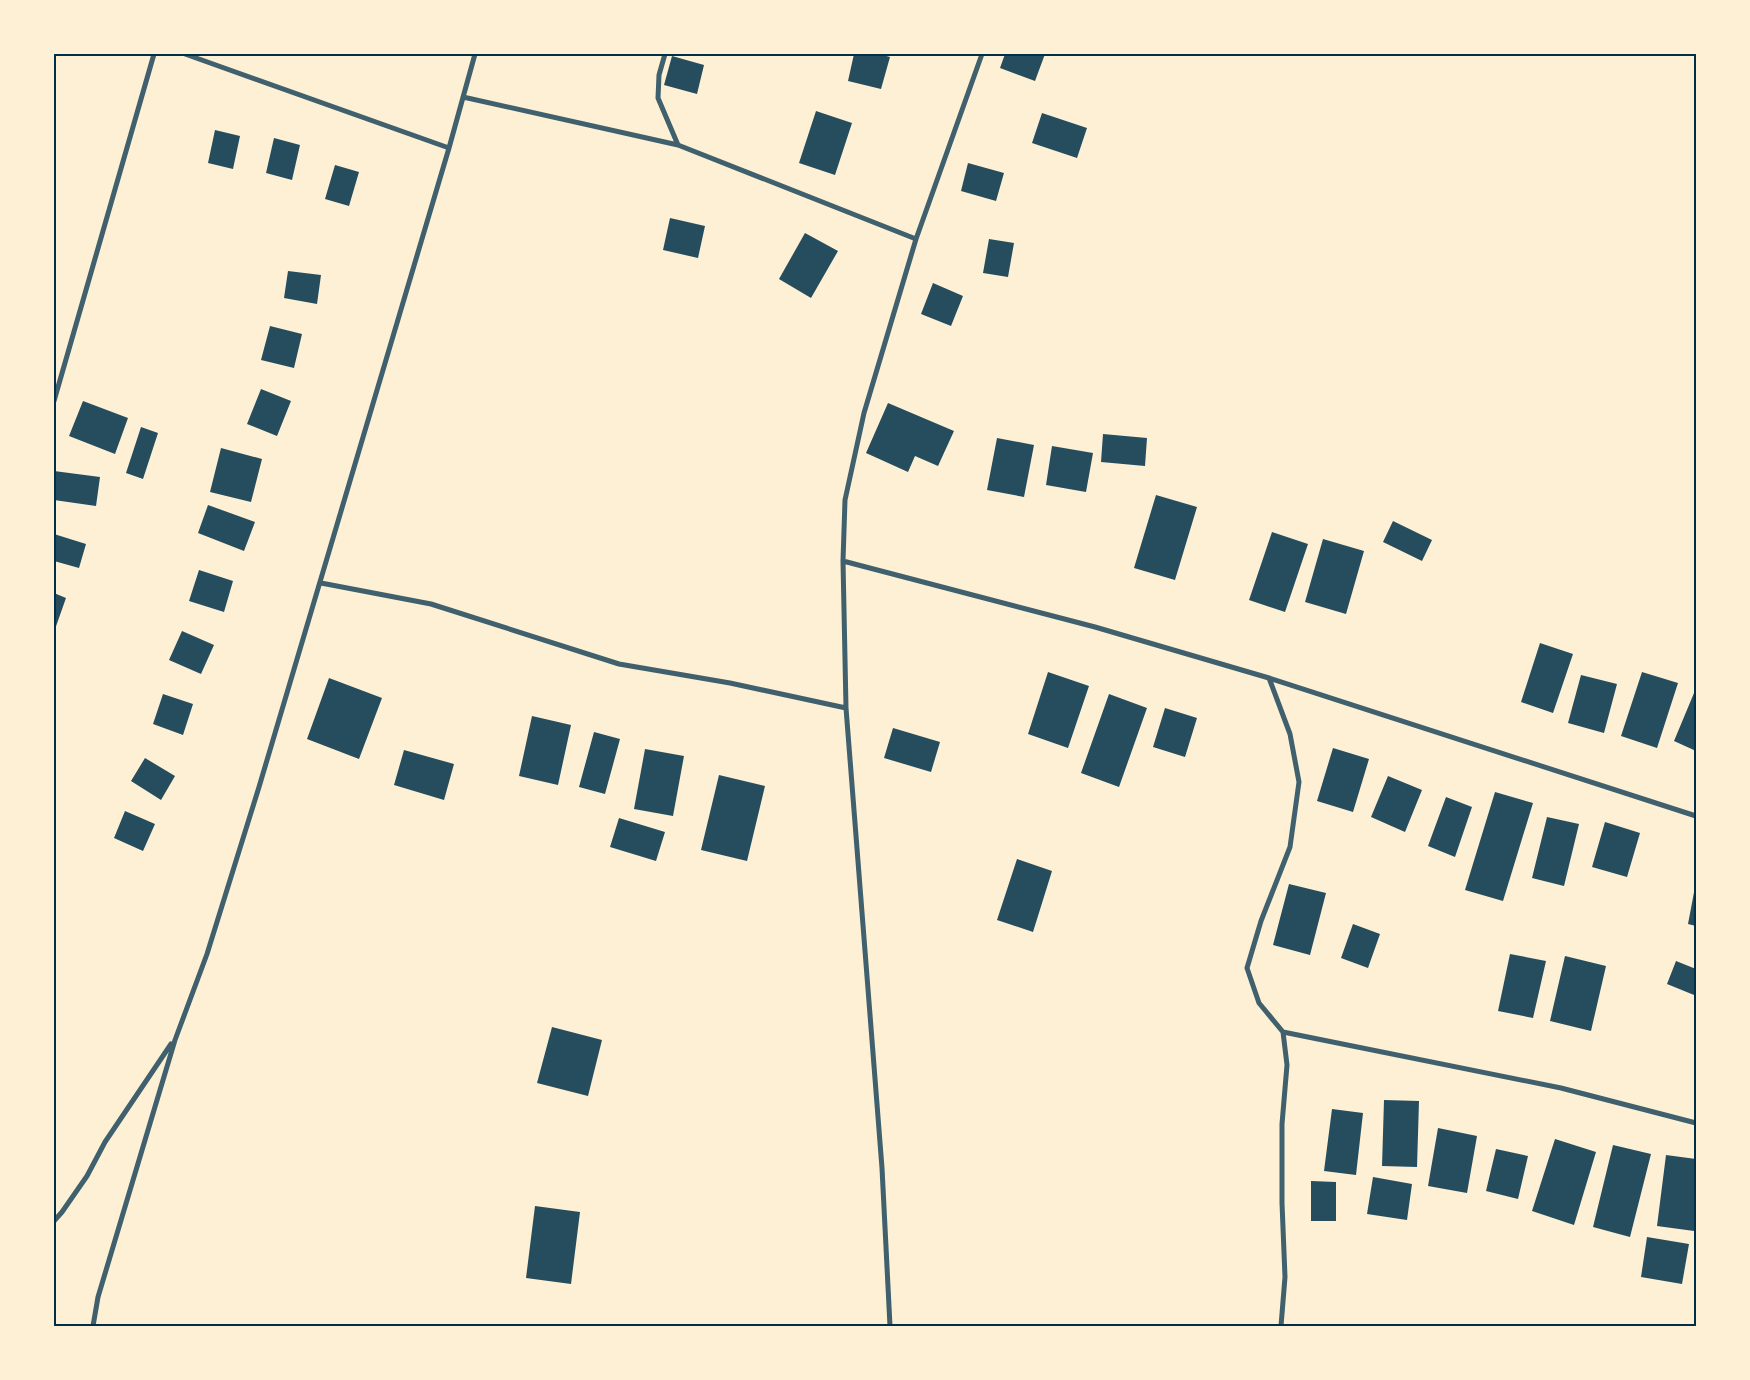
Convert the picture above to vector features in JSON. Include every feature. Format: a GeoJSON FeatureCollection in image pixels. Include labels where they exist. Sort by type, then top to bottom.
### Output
{"type":"FeatureCollection","features":[{"type":"Feature","properties":{"kind":"street"},"geometry":{"type":"LineString","coordinates":[[54,402],[154,54]]}},
{"type":"Feature","properties":{"kind":"street"},"geometry":{"type":"LineString","coordinates":[[185,54],[449,148]]}},
{"type":"Feature","properties":{"kind":"street"},"geometry":{"type":"LineString","coordinates":[[93,1326],[98,1297],[175,1040],[207,954],[260,787],[449,148],[475,54]]}},
{"type":"Feature","properties":{"kind":"street"},"geometry":{"type":"LineString","coordinates":[[665,54],[659,75],[658,98],[678,145]]}},
{"type":"Feature","properties":{"kind":"street"},"geometry":{"type":"LineString","coordinates":[[890,1326],[881,1158],[846,708],[843,561],[845,500],[862,422],[916,238],[982,54]]}},
{"type":"Feature","properties":{"kind":"street"},"geometry":{"type":"LineString","coordinates":[[463,97],[678,145],[916,238]]}},
{"type":"Feature","properties":{"kind":"street"},"geometry":{"type":"LineString","coordinates":[[843,561],[1095,627],[1269,678],[1696,816]]}},
{"type":"Feature","properties":{"kind":"street"},"geometry":{"type":"LineString","coordinates":[[321,583],[431,604],[619,664],[730,683],[846,708]]}},
{"type":"Feature","properties":{"kind":"street"},"geometry":{"type":"LineString","coordinates":[[1269,678],[1290,734],[1299,782],[1290,847],[1261,922],[1248,968],[1259,1002],[1283,1032],[1287,1065],[1282,1124],[1282,1203],[1285,1277],[1281,1326]]}},
{"type":"Feature","properties":{"kind":"street"},"geometry":{"type":"LineString","coordinates":[[1283,1032],[1561,1088],[1696,1123]]}},
{"type":"Feature","properties":{"kind":"street"},"geometry":{"type":"LineString","coordinates":[[54,1221],[87,1176],[105,1142],[175,1040]]}},
{"type":"Feature","properties":{"kind":"building"},"geometry":{"type":"Polygon","coordinates":[[[854,54],[879,54],[890,57],[881,89],[848,81],[854,54]]]}},
{"type":"Feature","properties":{"kind":"building"},"geometry":{"type":"Polygon","coordinates":[[[1005,54],[1045,54],[1035,81],[1000,68],[1005,54]]]}},
{"type":"Feature","properties":{"kind":"building"},"geometry":{"type":"Polygon","coordinates":[[[672,56],[704,65],[697,94],[664,85],[672,56]]]}},
{"type":"Feature","properties":{"kind":"building"},"geometry":{"type":"Polygon","coordinates":[[[816,111],[852,123],[835,175],[799,163],[816,111]]]}},
{"type":"Feature","properties":{"kind":"building"},"geometry":{"type":"Polygon","coordinates":[[[1042,113],[1087,128],[1077,158],[1032,143],[1042,113]]]}},
{"type":"Feature","properties":{"kind":"building"},"geometry":{"type":"Polygon","coordinates":[[[215,130],[240,136],[233,169],[208,163],[215,130]]]}},
{"type":"Feature","properties":{"kind":"building"},"geometry":{"type":"Polygon","coordinates":[[[274,138],[300,145],[292,180],[266,173],[274,138]]]}},
{"type":"Feature","properties":{"kind":"building"},"geometry":{"type":"Polygon","coordinates":[[[968,163],[1004,173],[996,201],[961,191],[968,163]]]}},
{"type":"Feature","properties":{"kind":"building"},"geometry":{"type":"Polygon","coordinates":[[[335,165],[359,172],[349,206],[325,199],[335,165]]]}},
{"type":"Feature","properties":{"kind":"building"},"geometry":{"type":"Polygon","coordinates":[[[670,218],[705,226],[698,258],[663,250],[670,218]]]}},
{"type":"Feature","properties":{"kind":"building"},"geometry":{"type":"Polygon","coordinates":[[[805,233],[838,251],[811,298],[779,279],[805,233]]]}},
{"type":"Feature","properties":{"kind":"building"},"geometry":{"type":"Polygon","coordinates":[[[989,239],[1014,243],[1008,277],[983,273],[989,239]]]}},
{"type":"Feature","properties":{"kind":"building"},"geometry":{"type":"Polygon","coordinates":[[[288,271],[321,275],[317,304],[284,298],[288,271]]]}},
{"type":"Feature","properties":{"kind":"building"},"geometry":{"type":"Polygon","coordinates":[[[933,283],[963,296],[951,326],[921,314],[933,283]]]}},
{"type":"Feature","properties":{"kind":"building"},"geometry":{"type":"Polygon","coordinates":[[[270,326],[302,334],[294,368],[261,360],[270,326]]]}},
{"type":"Feature","properties":{"kind":"building"},"geometry":{"type":"Polygon","coordinates":[[[261,389],[291,401],[277,436],[247,424],[261,389]]]}},
{"type":"Feature","properties":{"kind":"building"},"geometry":{"type":"Polygon","coordinates":[[[83,401],[128,418],[115,454],[69,436],[83,401]]]}},
{"type":"Feature","properties":{"kind":"building"},"geometry":{"type":"Polygon","coordinates":[[[888,403],[954,431],[938,466],[915,456],[908,472],[866,453],[888,403]]]}},
{"type":"Feature","properties":{"kind":"building"},"geometry":{"type":"Polygon","coordinates":[[[141,427],[158,433],[143,479],[126,473],[141,427]]]}},
{"type":"Feature","properties":{"kind":"building"},"geometry":{"type":"Polygon","coordinates":[[[1103,434],[1147,438],[1145,466],[1101,462],[1103,434]]]}},
{"type":"Feature","properties":{"kind":"building"},"geometry":{"type":"Polygon","coordinates":[[[997,438],[1034,445],[1024,497],[987,490],[997,438]]]}},
{"type":"Feature","properties":{"kind":"building"},"geometry":{"type":"Polygon","coordinates":[[[1052,446],[1093,453],[1086,492],[1046,485],[1052,446]]]}},
{"type":"Feature","properties":{"kind":"building"},"geometry":{"type":"Polygon","coordinates":[[[221,448],[262,459],[251,502],[210,492],[221,448]]]}},
{"type":"Feature","properties":{"kind":"building"},"geometry":{"type":"Polygon","coordinates":[[[54,471],[100,477],[96,506],[54,500],[54,471]]]}},
{"type":"Feature","properties":{"kind":"building"},"geometry":{"type":"Polygon","coordinates":[[[1156,495],[1197,507],[1175,580],[1134,568],[1156,495]]]}},
{"type":"Feature","properties":{"kind":"building"},"geometry":{"type":"Polygon","coordinates":[[[208,505],[255,522],[244,551],[198,533],[208,505]]]}},
{"type":"Feature","properties":{"kind":"building"},"geometry":{"type":"Polygon","coordinates":[[[1393,521],[1432,540],[1422,561],[1383,542],[1393,521]]]}},
{"type":"Feature","properties":{"kind":"building"},"geometry":{"type":"Polygon","coordinates":[[[1272,532],[1308,544],[1285,612],[1249,600],[1272,532]]]}},
{"type":"Feature","properties":{"kind":"building"},"geometry":{"type":"Polygon","coordinates":[[[54,534],[86,544],[79,568],[54,561],[54,534]]]}},
{"type":"Feature","properties":{"kind":"building"},"geometry":{"type":"Polygon","coordinates":[[[1323,539],[1364,551],[1346,614],[1305,602],[1323,539]]]}},
{"type":"Feature","properties":{"kind":"building"},"geometry":{"type":"Polygon","coordinates":[[[199,570],[233,581],[224,612],[189,601],[199,570]]]}},
{"type":"Feature","properties":{"kind":"building"},"geometry":{"type":"Polygon","coordinates":[[[54,593],[66,598],[54,632],[54,593]]]}},
{"type":"Feature","properties":{"kind":"building"},"geometry":{"type":"Polygon","coordinates":[[[182,631],[214,645],[201,674],[169,660],[182,631]]]}},
{"type":"Feature","properties":{"kind":"building"},"geometry":{"type":"Polygon","coordinates":[[[1540,643],[1573,654],[1553,713],[1521,702],[1540,643]]]}},
{"type":"Feature","properties":{"kind":"building"},"geometry":{"type":"Polygon","coordinates":[[[1048,672],[1089,686],[1068,748],[1028,734],[1048,672]]]}},
{"type":"Feature","properties":{"kind":"building"},"geometry":{"type":"Polygon","coordinates":[[[1642,672],[1678,683],[1657,748],[1621,736],[1642,672]]]}},
{"type":"Feature","properties":{"kind":"building"},"geometry":{"type":"Polygon","coordinates":[[[1581,675],[1617,684],[1604,733],[1568,723],[1581,675]]]}},
{"type":"Feature","properties":{"kind":"building"},"geometry":{"type":"Polygon","coordinates":[[[329,678],[382,698],[359,759],[307,739],[329,678]]]}},
{"type":"Feature","properties":{"kind":"building"},"geometry":{"type":"Polygon","coordinates":[[[1694,693],[1696,694],[1696,751],[1674,741],[1694,693]]]}},
{"type":"Feature","properties":{"kind":"building"},"geometry":{"type":"Polygon","coordinates":[[[163,694],[193,704],[183,735],[153,724],[163,694]]]}},
{"type":"Feature","properties":{"kind":"building"},"geometry":{"type":"Polygon","coordinates":[[[1109,694],[1147,708],[1119,787],[1081,773],[1109,694]]]}},
{"type":"Feature","properties":{"kind":"building"},"geometry":{"type":"Polygon","coordinates":[[[1165,708],[1197,718],[1185,757],[1153,747],[1165,708]]]}},
{"type":"Feature","properties":{"kind":"building"},"geometry":{"type":"Polygon","coordinates":[[[532,716],[571,725],[558,785],[519,776],[532,716]]]}},
{"type":"Feature","properties":{"kind":"building"},"geometry":{"type":"Polygon","coordinates":[[[893,728],[940,742],[931,772],[884,758],[893,728]]]}},
{"type":"Feature","properties":{"kind":"building"},"geometry":{"type":"Polygon","coordinates":[[[594,732],[620,739],[605,794],[579,787],[594,732]]]}},
{"type":"Feature","properties":{"kind":"building"},"geometry":{"type":"Polygon","coordinates":[[[1333,748],[1369,759],[1353,812],[1317,801],[1333,748]]]}},
{"type":"Feature","properties":{"kind":"building"},"geometry":{"type":"Polygon","coordinates":[[[645,749],[684,756],[673,816],[634,809],[645,749]]]}},
{"type":"Feature","properties":{"kind":"building"},"geometry":{"type":"Polygon","coordinates":[[[404,750],[454,764],[444,800],[394,785],[404,750]]]}},
{"type":"Feature","properties":{"kind":"building"},"geometry":{"type":"Polygon","coordinates":[[[145,758],[175,776],[161,800],[131,781],[145,758]]]}},
{"type":"Feature","properties":{"kind":"building"},"geometry":{"type":"Polygon","coordinates":[[[719,775],[765,786],[747,861],[701,850],[719,775]]]}},
{"type":"Feature","properties":{"kind":"building"},"geometry":{"type":"Polygon","coordinates":[[[1388,776],[1422,790],[1405,832],[1371,817],[1388,776]]]}},
{"type":"Feature","properties":{"kind":"building"},"geometry":{"type":"Polygon","coordinates":[[[1495,792],[1533,803],[1503,901],[1465,890],[1495,792]]]}},
{"type":"Feature","properties":{"kind":"building"},"geometry":{"type":"Polygon","coordinates":[[[1446,797],[1472,807],[1455,857],[1428,846],[1446,797]]]}},
{"type":"Feature","properties":{"kind":"building"},"geometry":{"type":"Polygon","coordinates":[[[125,811],[155,824],[143,851],[114,838],[125,811]]]}},
{"type":"Feature","properties":{"kind":"building"},"geometry":{"type":"Polygon","coordinates":[[[1547,817],[1579,824],[1564,886],[1532,878],[1547,817]]]}},
{"type":"Feature","properties":{"kind":"building"},"geometry":{"type":"Polygon","coordinates":[[[619,818],[665,832],[656,861],[610,847],[619,818]]]}},
{"type":"Feature","properties":{"kind":"building"},"geometry":{"type":"Polygon","coordinates":[[[1605,822],[1640,833],[1627,877],[1592,867],[1605,822]]]}},
{"type":"Feature","properties":{"kind":"building"},"geometry":{"type":"Polygon","coordinates":[[[1017,859],[1052,871],[1033,932],[997,920],[1017,859]]]}},
{"type":"Feature","properties":{"kind":"building"},"geometry":{"type":"Polygon","coordinates":[[[1289,884],[1326,893],[1310,955],[1273,945],[1289,884]]]}},
{"type":"Feature","properties":{"kind":"building"},"geometry":{"type":"Polygon","coordinates":[[[1696,887],[1696,926],[1688,924],[1696,887]]]}},
{"type":"Feature","properties":{"kind":"building"},"geometry":{"type":"Polygon","coordinates":[[[1353,924],[1380,934],[1368,968],[1341,958],[1353,924]]]}},
{"type":"Feature","properties":{"kind":"building"},"geometry":{"type":"Polygon","coordinates":[[[1510,954],[1546,961],[1533,1018],[1498,1011],[1510,954]]]}},
{"type":"Feature","properties":{"kind":"building"},"geometry":{"type":"Polygon","coordinates":[[[1565,956],[1606,966],[1591,1031],[1550,1021],[1565,956]]]}},
{"type":"Feature","properties":{"kind":"building"},"geometry":{"type":"Polygon","coordinates":[[[1676,961],[1696,969],[1694,995],[1667,984],[1676,961]]]}},
{"type":"Feature","properties":{"kind":"building"},"geometry":{"type":"Polygon","coordinates":[[[552,1027],[602,1040],[588,1096],[537,1083],[552,1027]]]}},
{"type":"Feature","properties":{"kind":"building"},"geometry":{"type":"Polygon","coordinates":[[[1384,1100],[1419,1101],[1417,1167],[1382,1166],[1384,1100]]]}},
{"type":"Feature","properties":{"kind":"building"},"geometry":{"type":"Polygon","coordinates":[[[1332,1109],[1363,1113],[1356,1175],[1324,1171],[1332,1109]]]}},
{"type":"Feature","properties":{"kind":"building"},"geometry":{"type":"Polygon","coordinates":[[[1438,1128],[1477,1136],[1467,1193],[1428,1186],[1438,1128]]]}},
{"type":"Feature","properties":{"kind":"building"},"geometry":{"type":"Polygon","coordinates":[[[1555,1139],[1596,1152],[1574,1225],[1532,1211],[1555,1139]]]}},
{"type":"Feature","properties":{"kind":"building"},"geometry":{"type":"Polygon","coordinates":[[[1613,1145],[1651,1154],[1630,1237],[1593,1227],[1613,1145]]]}},
{"type":"Feature","properties":{"kind":"building"},"geometry":{"type":"Polygon","coordinates":[[[1496,1149],[1528,1156],[1518,1199],[1486,1191],[1496,1149]]]}},
{"type":"Feature","properties":{"kind":"building"},"geometry":{"type":"Polygon","coordinates":[[[1666,1155],[1696,1159],[1694,1231],[1657,1226],[1666,1155]]]}},
{"type":"Feature","properties":{"kind":"building"},"geometry":{"type":"Polygon","coordinates":[[[1373,1177],[1412,1184],[1407,1220],[1367,1214],[1373,1177]]]}},
{"type":"Feature","properties":{"kind":"building"},"geometry":{"type":"Polygon","coordinates":[[[1311,1181],[1336,1182],[1336,1221],[1311,1221],[1311,1181]]]}},
{"type":"Feature","properties":{"kind":"building"},"geometry":{"type":"Polygon","coordinates":[[[535,1206],[580,1212],[571,1284],[526,1278],[535,1206]]]}},
{"type":"Feature","properties":{"kind":"building"},"geometry":{"type":"Polygon","coordinates":[[[1647,1237],[1689,1244],[1682,1284],[1641,1277],[1647,1237]]]}}]}
